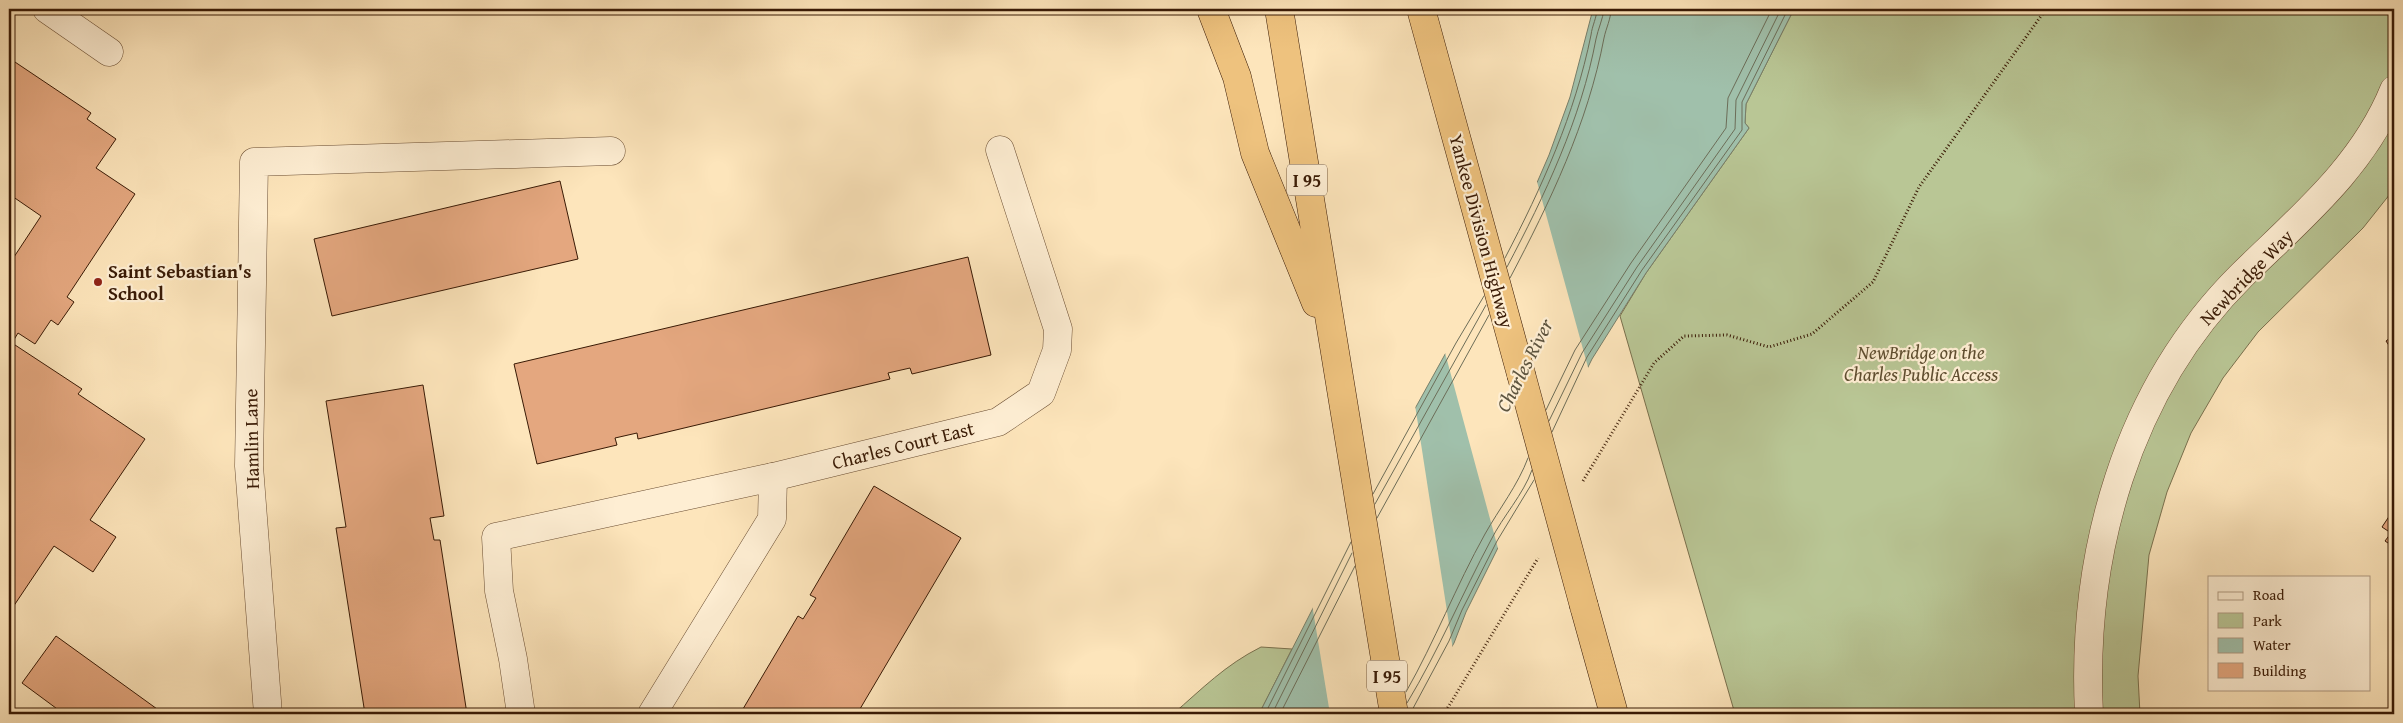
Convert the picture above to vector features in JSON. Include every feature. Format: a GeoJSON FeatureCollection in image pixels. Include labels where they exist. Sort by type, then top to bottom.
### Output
{"type":"FeatureCollection","features":[{"type":"Feature","properties":{"kind":"highway"},"geometry":{"type":"LineString","coordinates":[[1211,9],[1236,77],[1255,152],[1336,351]]}},
{"type":"Feature","properties":{"kind":"highway","name":"I 95"},"geometry":{"type":"LineString","coordinates":[[1279,9],[1394,714]]}},
{"type":"Feature","properties":{"kind":"highway","name":"Yankee Division Highway"},"geometry":{"type":"LineString","coordinates":[[1421,9],[1614,714]]}},
{"type":"Feature","properties":{"kind":"highway"},"geometry":{"type":"LineString","coordinates":[[1603,674],[1625,714]]}},
{"type":"Feature","properties":{"kind":"street"},"geometry":{"type":"LineString","coordinates":[[47,9],[109,52]]}},
{"type":"Feature","properties":{"kind":"street","name":"Newbridge Way"},"geometry":{"type":"LineString","coordinates":[[2089,714],[2090,636],[2100,546],[2119,475],[2146,411],[2182,349],[2219,300],[2305,216],[2344,172],[2378,122],[2394,90]]}},
{"type":"Feature","properties":{"kind":"street","name":"Charles Court East"},"geometry":{"type":"LineString","coordinates":[[521,714],[513,659],[499,591],[496,537],[773,477],[998,422],[1041,393],[1057,350],[1058,329],[1000,150]]}},
{"type":"Feature","properties":{"kind":"street","name":"Hamlin Lane"},"geometry":{"type":"LineString","coordinates":[[268,714],[249,466],[254,162],[612,151]]}},
{"type":"Feature","properties":{"kind":"street"},"geometry":{"type":"LineString","coordinates":[[652,714],[772,519],[773,477]]}},
{"type":"Feature","properties":{"kind":"path"},"geometry":{"type":"LineString","coordinates":[[1633,398],[1654,363],[1684,336],[1727,335],[1769,347],[1812,334],[1873,282],[1919,186],[2046,9]]}},
{"type":"Feature","properties":{"kind":"green space","name":"NewBridge on the Charles Public Access"},"geometry":{"type":"Polygon","coordinates":[[[1794,9],[2394,9],[2394,189],[2363,228],[2258,332],[2223,378],[2191,433],[2167,492],[2149,555],[2138,676],[2140,714],[1735,714],[1620,316],[1646,273],[1749,128],[1745,123],[1746,104],[1794,9]]]}},
{"type":"Feature","properties":{"kind":"green space"},"geometry":{"type":"Polygon","coordinates":[[[1261,647],[1292,649],[1259,714],[1173,714],[1225,670],[1261,647]]]}},
{"type":"Feature","properties":{"kind":"water","name":"Charles River"},"geometry":{"type":"Polygon","coordinates":[[[1593,9],[1794,9],[1746,104],[1745,123],[1749,128],[1646,273],[1592,359],[1466,612],[1454,643],[1414,714],[1259,714],[1412,414],[1526,208],[1549,155],[1570,97],[1593,9]]]}},
{"type":"Feature","properties":{"kind":"pier"},"geometry":{"type":"Polygon","coordinates":[[[1536,178],[1589,371],[1562,426],[1542,481],[1499,552],[1444,349],[1484,282],[1536,178]]]}},
{"type":"Feature","properties":{"kind":"pier"},"geometry":{"type":"Polygon","coordinates":[[[1415,405],[1453,650],[1417,714],[1330,714],[1312,604],[1365,494],[1415,405]]]}},
{"type":"Feature","properties":{"kind":"building"},"geometry":{"type":"Polygon","coordinates":[[[9,58],[91,113],[87,119],[116,139],[96,168],[135,194],[67,297],[74,302],[58,325],[51,320],[35,344],[18,333],[12,343],[82,389],[78,394],[145,439],[90,520],[116,537],[93,572],[54,546],[9,613],[9,258],[12,260],[41,216],[9,194],[9,58]]]}},
{"type":"Feature","properties":{"kind":"building"},"geometry":{"type":"Polygon","coordinates":[[[560,181],[578,259],[332,316],[314,239],[560,181]]]}},
{"type":"Feature","properties":{"kind":"building"},"geometry":{"type":"Polygon","coordinates":[[[968,257],[991,355],[912,374],[910,368],[888,373],[890,379],[638,439],[637,433],[615,438],[617,445],[537,464],[514,364],[968,257]]]}},
{"type":"Feature","properties":{"kind":"building"},"geometry":{"type":"Polygon","coordinates":[[[2394,335],[2394,353],[2386,341],[2394,335]]]}},
{"type":"Feature","properties":{"kind":"building"},"geometry":{"type":"Polygon","coordinates":[[[423,385],[444,516],[430,518],[434,540],[440,540],[467,714],[365,714],[336,528],[346,527],[326,401],[423,385]]]}},
{"type":"Feature","properties":{"kind":"building"},"geometry":{"type":"Polygon","coordinates":[[[874,486],[961,538],[857,714],[740,714],[798,616],[803,619],[816,598],[810,595],[874,486]]]}},
{"type":"Feature","properties":{"kind":"building"},"geometry":{"type":"Polygon","coordinates":[[[2394,509],[2394,547],[2385,541],[2391,533],[2382,527],[2394,509]]]}},
{"type":"Feature","properties":{"kind":"building"},"geometry":{"type":"Polygon","coordinates":[[[56,636],[164,714],[64,714],[22,683],[56,636]]]}},
{"type":"Feature","properties":{"kind":"place","name":"Saint Sebastian's School"},"geometry":{"type":"Point","coordinates":[98,282]}}]}
